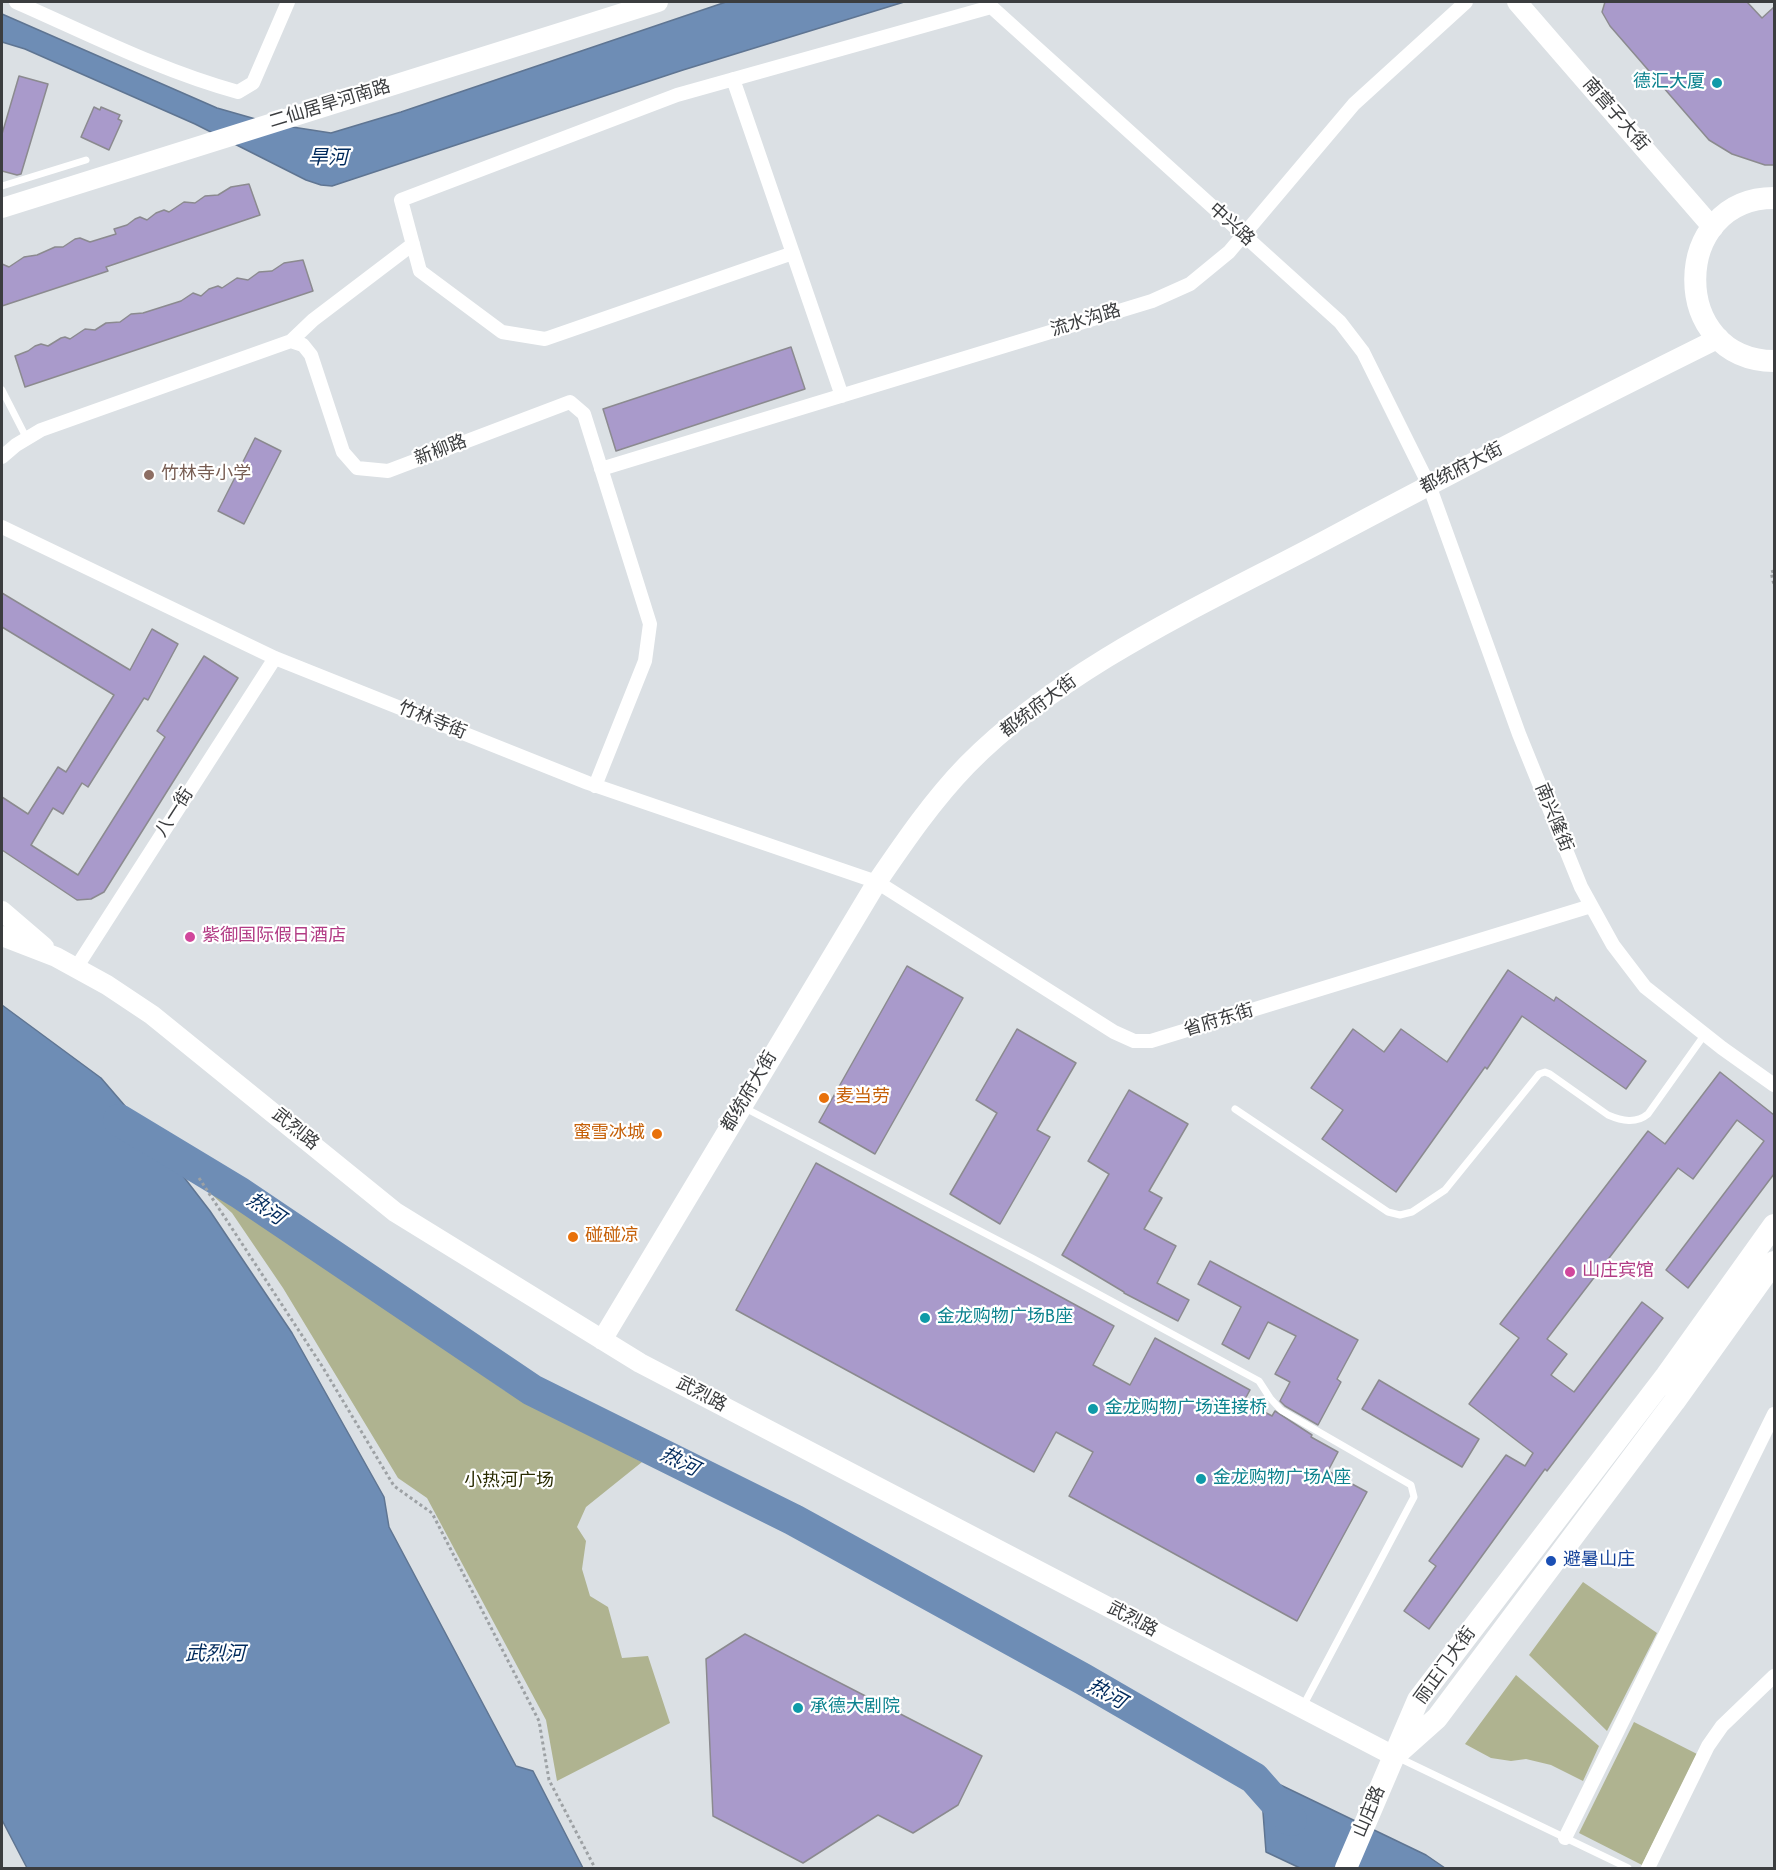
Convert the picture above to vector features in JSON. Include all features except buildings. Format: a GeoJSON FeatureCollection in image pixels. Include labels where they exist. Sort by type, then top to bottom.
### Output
{"type":"FeatureCollection","features":[{"type":"Feature","properties":{"kind":"main road","name":"二仙居旱河南路"},"geometry":{"type":"LineString","coordinates":[[2,208],[658,2]]}},
{"type":"Feature","properties":{"kind":"main road","name":"南营子大街"},"geometry":{"type":"LineString","coordinates":[[1517,2],[1713,228]]}},
{"type":"Feature","properties":{"kind":"main road"},"geometry":{"type":"LineString","coordinates":[[1772,362],[1742,354],[1719,338],[1702,314],[1694,284],[1699,254],[1713,228],[1738,207],[1753,201],[1774,198]]}},
{"type":"Feature","properties":{"kind":"main road","name":"都统府大街"},"geometry":{"type":"LineString","coordinates":[[602,1340],[877,882],[914,827],[967,765],[1022,717],[1125,645],[1429,485],[1719,338]]}},
{"type":"Feature","properties":{"kind":"main road","name":"武烈路"},"geometry":{"type":"LineString","coordinates":[[2,911],[56,957]]}},
{"type":"Feature","properties":{"kind":"main road","name":"武烈路"},"geometry":{"type":"LineString","coordinates":[[2,936],[56,957],[107,985],[152,1014],[395,1212],[640,1363],[1394,1756]]}},
{"type":"Feature","properties":{"kind":"main road","name":"丽正门大街"},"geometry":{"type":"LineString","coordinates":[[1394,1756],[1418,1700],[1666,1376],[1774,1225]]}},
{"type":"Feature","properties":{"kind":"main road","name":"丽正门大街"},"geometry":{"type":"LineString","coordinates":[[1394,1756],[1437,1718],[1674,1402],[1774,1262]]}},
{"type":"Feature","properties":{"kind":"main road","name":"山庄路"},"geometry":{"type":"LineString","coordinates":[[1346,1869],[1394,1756]]}},
{"type":"Feature","properties":{"kind":"street"},"geometry":{"type":"LineString","coordinates":[[16,2],[160,66],[208,84],[238,92],[253,83],[288,2]]}},
{"type":"Feature","properties":{"kind":"street","name":"流水沟路"},"geometry":{"type":"LineString","coordinates":[[601,469],[1152,302],[1190,284],[1229,252],[1353,104],[1466,2]]}},
{"type":"Feature","properties":{"kind":"street"},"geometry":{"type":"LineString","coordinates":[[793,253],[545,339],[502,332],[420,271],[400,200],[678,95],[988,4]]}},
{"type":"Feature","properties":{"kind":"street","name":"中兴路"},"geometry":{"type":"LineString","coordinates":[[988,4],[1340,322],[1363,352],[1429,485]]}},
{"type":"Feature","properties":{"kind":"street"},"geometry":{"type":"LineString","coordinates":[[733,79],[842,396]]}},
{"type":"Feature","properties":{"kind":"street"},"geometry":{"type":"LineString","coordinates":[[2,457],[42,430],[291,341],[313,320],[413,244]]}},
{"type":"Feature","properties":{"kind":"street","name":"新柳路"},"geometry":{"type":"LineString","coordinates":[[291,341],[303,345],[311,354],[343,452],[357,468],[388,471],[570,402],[584,414],[650,624],[645,661],[595,786]]}},
{"type":"Feature","properties":{"kind":"street","name":"南兴隆街"},"geometry":{"type":"LineString","coordinates":[[1429,485],[1519,734],[1581,887],[1613,945],[1644,987],[1774,1086]]}},
{"type":"Feature","properties":{"kind":"street","name":"竹林寺街"},"geometry":{"type":"LineString","coordinates":[[2,527],[274,658],[595,786],[877,882]]}},
{"type":"Feature","properties":{"kind":"street","name":"八一街"},"geometry":{"type":"LineString","coordinates":[[76,968],[274,658]]}},
{"type":"Feature","properties":{"kind":"street","name":"省府东街"},"geometry":{"type":"LineString","coordinates":[[877,882],[1114,1032],[1134,1041],[1151,1041],[1591,906]]}},
{"type":"Feature","properties":{"kind":"street"},"geometry":{"type":"LineString","coordinates":[[1565,1838],[1774,1414]]}},
{"type":"Feature","properties":{"kind":"street"},"geometry":{"type":"LineString","coordinates":[[1648,1869],[1708,1746],[1722,1726],[1774,1676]]}},
{"type":"Feature","properties":{"kind":"lane"},"geometry":{"type":"LineString","coordinates":[[2,186],[86,160]]}},
{"type":"Feature","properties":{"kind":"lane"},"geometry":{"type":"LineString","coordinates":[[2,390],[27,438]]}},
{"type":"Feature","properties":{"kind":"lane"},"geometry":{"type":"LineString","coordinates":[[1235,1109],[1388,1212],[1400,1215],[1412,1212],[1445,1190],[1539,1074],[1545,1072],[1550,1074],[1618,1119],[1641,1119],[1648,1114],[1705,1034]]}},
{"type":"Feature","properties":{"kind":"lane"},"geometry":{"type":"LineString","coordinates":[[742,1107],[1034,1259],[1259,1381],[1281,1410],[1411,1485],[1414,1497],[1302,1708]]}},
{"type":"Feature","properties":{"kind":"lane"},"geometry":{"type":"LineString","coordinates":[[1394,1756],[1628,1869]]}},
{"type":"Feature","properties":{"kind":"path"},"geometry":{"type":"LineString","coordinates":[[1774,571],[1771,572],[1774,585]]}},
{"type":"Feature","properties":{"kind":"path"},"geometry":{"type":"LineString","coordinates":[[199,1178],[322,1366],[394,1486],[432,1513],[539,1720],[549,1780],[595,1869]]}},
{"type":"Feature","properties":{"kind":"green space","name":"小热河广场"},"geometry":{"type":"Polygon","coordinates":[[[163,1150],[504,1390],[642,1462],[586,1507],[577,1527],[586,1541],[582,1569],[590,1596],[608,1607],[622,1658],[648,1656],[670,1723],[557,1781],[546,1720],[427,1498],[398,1478],[283,1288],[232,1213],[163,1150]]]}},
{"type":"Feature","properties":{"kind":"green space"},"geometry":{"type":"Polygon","coordinates":[[[1583,1582],[1657,1633],[1607,1731],[1529,1655],[1583,1582]]]}},
{"type":"Feature","properties":{"kind":"green space"},"geometry":{"type":"Polygon","coordinates":[[[1516,1675],[1599,1746],[1583,1781],[1551,1765],[1526,1759],[1511,1761],[1491,1758],[1465,1744],[1516,1675]]]}},
{"type":"Feature","properties":{"kind":"green space"},"geometry":{"type":"Polygon","coordinates":[[[1634,1722],[1697,1754],[1642,1865],[1579,1833],[1634,1722]]]}},
{"type":"Feature","properties":{"kind":"water","name":"旱河"},"geometry":{"type":"Polygon","coordinates":[[[726,2],[904,2],[683,70],[332,186],[306,180],[195,124],[25,49],[2,42],[2,14],[217,108],[273,124],[331,133],[401,112],[726,2]]]}},
{"type":"Feature","properties":{"kind":"water","name":"武烈河"},"geometry":{"type":"Polygon","coordinates":[[[2,1005],[101,1078],[163,1150],[210,1211],[292,1333],[384,1497],[389,1527],[516,1766],[533,1771],[583,1868],[27,1868],[2,1820],[2,1005]]]}},
{"type":"Feature","properties":{"kind":"water"},"geometry":{"type":"Polygon","coordinates":[[[1266,1778],[1426,1855],[1445,1868],[1300,1868],[1266,1852],[1262,1799],[1266,1778]]]}},
{"type":"Feature","properties":{"kind":"waterway","name":"热河"},"geometry":{"type":"LineString","coordinates":[[119,1120],[240,1193],[532,1390],[794,1520],[1083,1679],[1254,1778],[1291,1820]]}},
{"type":"Feature","properties":{"kind":"place","name":"德汇大厦"},"geometry":{"type":"Point","coordinates":[1717,83]}},
{"type":"Feature","properties":{"kind":"place","name":"竹林寺小学"},"geometry":{"type":"Point","coordinates":[149,475]}},
{"type":"Feature","properties":{"kind":"place","name":"紫御国际假日酒店"},"geometry":{"type":"Point","coordinates":[190,937]}},
{"type":"Feature","properties":{"kind":"place","name":"麦当劳"},"geometry":{"type":"Point","coordinates":[824,1098]}},
{"type":"Feature","properties":{"kind":"place","name":"蜜雪冰城"},"geometry":{"type":"Point","coordinates":[657,1134]}},
{"type":"Feature","properties":{"kind":"place","name":"碰碰凉"},"geometry":{"type":"Point","coordinates":[573,1237]}},
{"type":"Feature","properties":{"kind":"place","name":"山庄宾馆"},"geometry":{"type":"Point","coordinates":[1570,1272]}},
{"type":"Feature","properties":{"kind":"place","name":"金龙购物广场B座"},"geometry":{"type":"Point","coordinates":[925,1318]}},
{"type":"Feature","properties":{"kind":"place","name":"金龙购物广场连接桥"},"geometry":{"type":"Point","coordinates":[1093,1409]}},
{"type":"Feature","properties":{"kind":"place","name":"金龙购物广场A座"},"geometry":{"type":"Point","coordinates":[1201,1479]}},
{"type":"Feature","properties":{"kind":"place","name":"避暑山庄"},"geometry":{"type":"Point","coordinates":[1551,1561]}},
{"type":"Feature","properties":{"kind":"place","name":"承德大剧院"},"geometry":{"type":"Point","coordinates":[798,1708]}}]}
